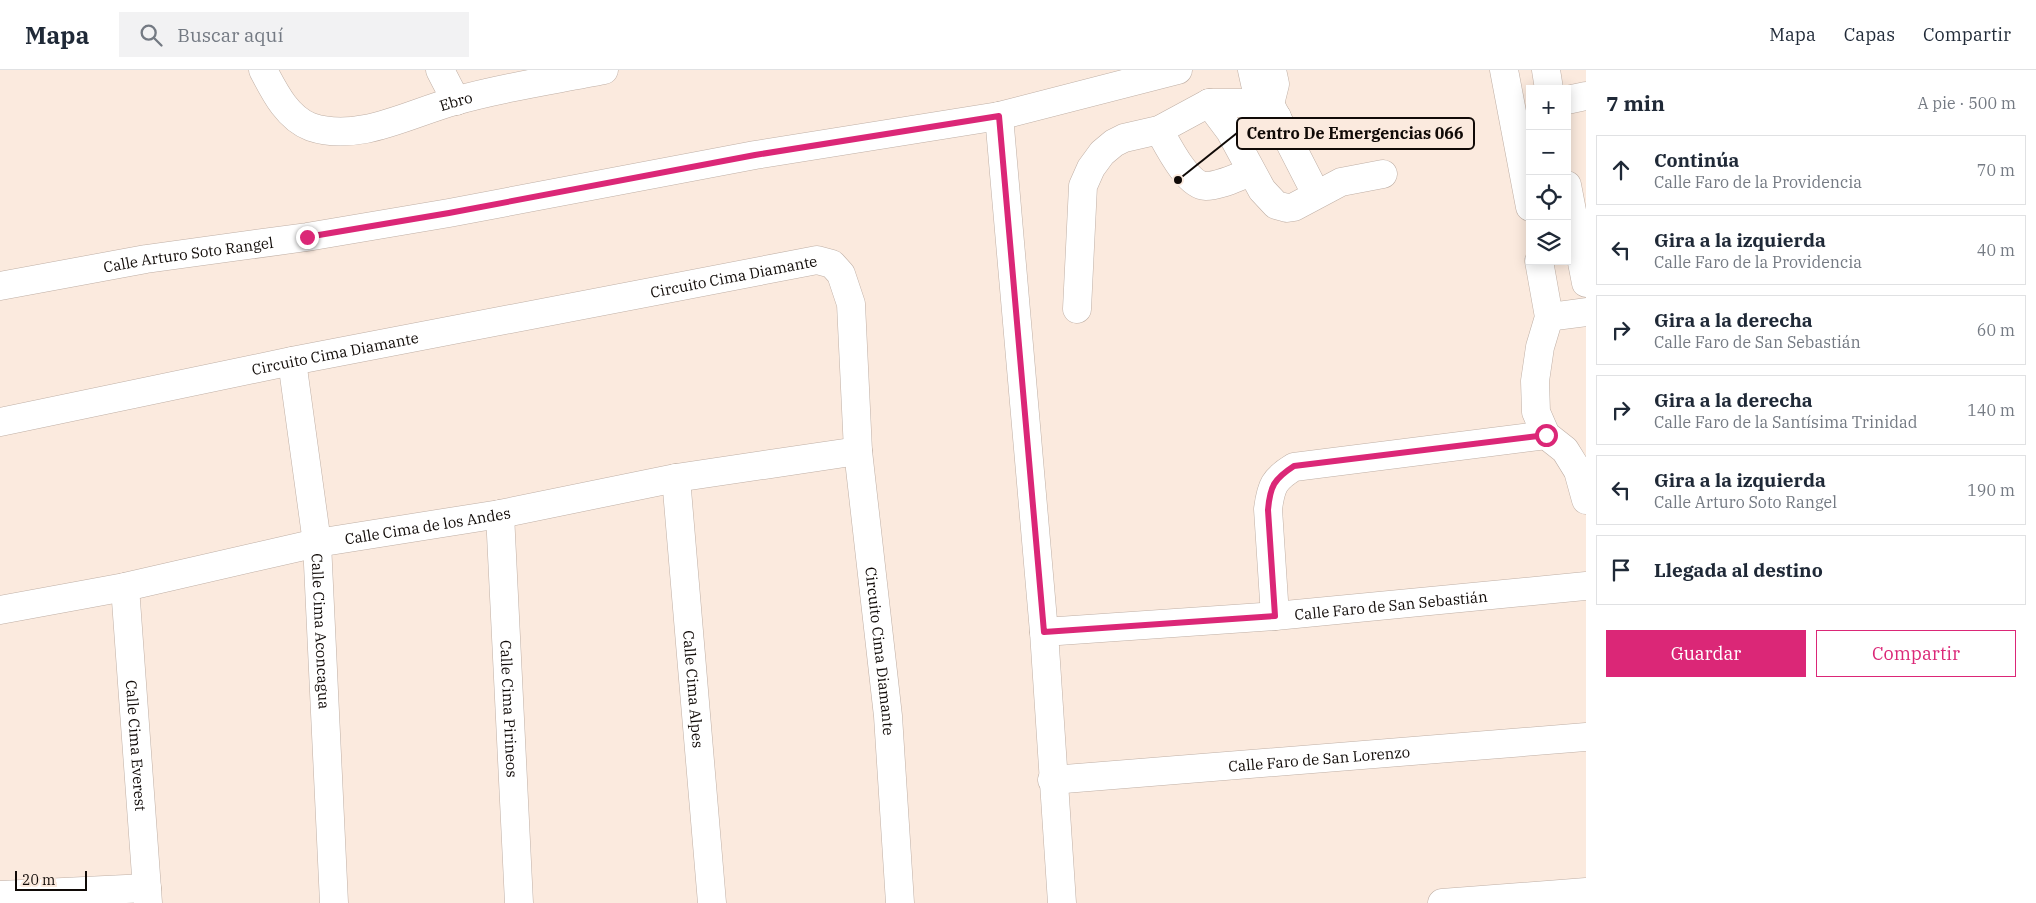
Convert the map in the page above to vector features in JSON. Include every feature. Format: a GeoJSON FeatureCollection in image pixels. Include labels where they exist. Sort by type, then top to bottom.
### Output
{"type":"FeatureCollection","features":[{"type":"Feature","properties":{"kind":"street","name":"Ebro"},"geometry":{"type":"LineString","coordinates":[[263,70],[276,96],[293,115],[310,126],[331,130],[363,130],[456,100],[604,70]]}},
{"type":"Feature","properties":{"kind":"street"},"geometry":{"type":"LineString","coordinates":[[440,70],[456,100]]}},
{"type":"Feature","properties":{"kind":"street"},"geometry":{"type":"LineString","coordinates":[[1252,70],[1256,88],[1274,111],[1316,194]]}},
{"type":"Feature","properties":{"kind":"street"},"geometry":{"type":"LineString","coordinates":[[1272,70],[1275,84],[1274,111]]}},
{"type":"Feature","properties":{"kind":"street"},"geometry":{"type":"LineString","coordinates":[[1504,70],[1522,111],[1527,175]]}},
{"type":"Feature","properties":{"kind":"street"},"geometry":{"type":"LineString","coordinates":[[1546,70],[1548,85]]}},
{"type":"Feature","properties":{"kind":"street","name":"Calle Arturo Soto Rangel"},"geometry":{"type":"LineString","coordinates":[[0,286],[146,259],[307,237],[449,213],[755,155],[999,116],[1163,72]]}},
{"type":"Feature","properties":{"kind":"street"},"geometry":{"type":"LineString","coordinates":[[1571,99],[1586,96]]}},
{"type":"Feature","properties":{"kind":"street"},"geometry":{"type":"LineString","coordinates":[[1076,309],[1080,211],[1083,186],[1091,168],[1102,153],[1114,143],[1124,138],[1159,130],[1209,103],[1246,103],[1274,111]]}},
{"type":"Feature","properties":{"kind":"street"},"geometry":{"type":"LineString","coordinates":[[1209,103],[1230,131],[1251,172],[1270,200],[1281,208],[1294,207],[1342,182],[1383,174]]}},
{"type":"Feature","properties":{"kind":"street"},"geometry":{"type":"LineString","coordinates":[[999,116],[1044,632],[1052,780],[1062,903]]}},
{"type":"Feature","properties":{"kind":"street"},"geometry":{"type":"LineString","coordinates":[[1159,130],[1189,177],[1200,185],[1212,185],[1251,172]]}},
{"type":"Feature","properties":{"kind":"street"},"geometry":{"type":"LineString","coordinates":[[1571,195],[1580,216],[1586,284]]}},
{"type":"Feature","properties":{"kind":"street","name":"Circuito Cima Diamante"},"geometry":{"type":"LineString","coordinates":[[0,422],[292,362],[817,260],[832,264],[842,274],[852,304],[858,451],[888,716],[900,903]]}},
{"type":"Feature","properties":{"kind":"street"},"geometry":{"type":"LineString","coordinates":[[1540,265],[1549,317],[1540,347],[1535,381],[1536,412],[1565,444],[1578,471],[1586,500]]}},
{"type":"Feature","properties":{"kind":"street"},"geometry":{"type":"LineString","coordinates":[[1549,317],[1586,312]]}},
{"type":"Feature","properties":{"kind":"street","name":"Calle Cima Aconcagua"},"geometry":{"type":"LineString","coordinates":[[292,362],[316,543],[334,903]]}},
{"type":"Feature","properties":{"kind":"street"},"geometry":{"type":"LineString","coordinates":[[1275,616],[1268,510],[1270,493],[1275,481],[1294,466],[1565,444]]}},
{"type":"Feature","properties":{"kind":"street","name":"Calle Cima de los Andes"},"geometry":{"type":"LineString","coordinates":[[0,610],[125,587],[316,543],[500,514],[676,478],[858,451]]}},
{"type":"Feature","properties":{"kind":"street","name":"Calle Cima Alpes"},"geometry":{"type":"LineString","coordinates":[[676,478],[712,903]]}},
{"type":"Feature","properties":{"kind":"street","name":"Calle Cima Pirineos"},"geometry":{"type":"LineString","coordinates":[[500,514],[519,903]]}},
{"type":"Feature","properties":{"kind":"street","name":"Calle Faro de San Sebastián"},"geometry":{"type":"LineString","coordinates":[[1044,632],[1275,616],[1586,586]]}},
{"type":"Feature","properties":{"kind":"street","name":"Calle Cima Everest"},"geometry":{"type":"LineString","coordinates":[[125,587],[148,895]]}},
{"type":"Feature","properties":{"kind":"street","name":"Calle Faro de San Lorenzo"},"geometry":{"type":"LineString","coordinates":[[1052,780],[1586,737]]}},
{"type":"Feature","properties":{"kind":"street"},"geometry":{"type":"LineString","coordinates":[[1442,903],[1586,892]]}},
{"type":"Feature","properties":{"kind":"street"},"geometry":{"type":"LineString","coordinates":[[0,895],[148,895]]}},
{"type":"Feature","properties":{"kind":"place","name":"Centro De Emergencias 066"},"geometry":{"type":"Point","coordinates":[1178,180]}},
{"type":"Feature","properties":{"kind":"route"},"geometry":{"type":"LineString","coordinates":[[307,237],[449,213],[755,155],[999,116],[1044,632],[1275,616],[1268,510],[1270,493],[1275,481],[1294,466],[1546,435]]}}]}
